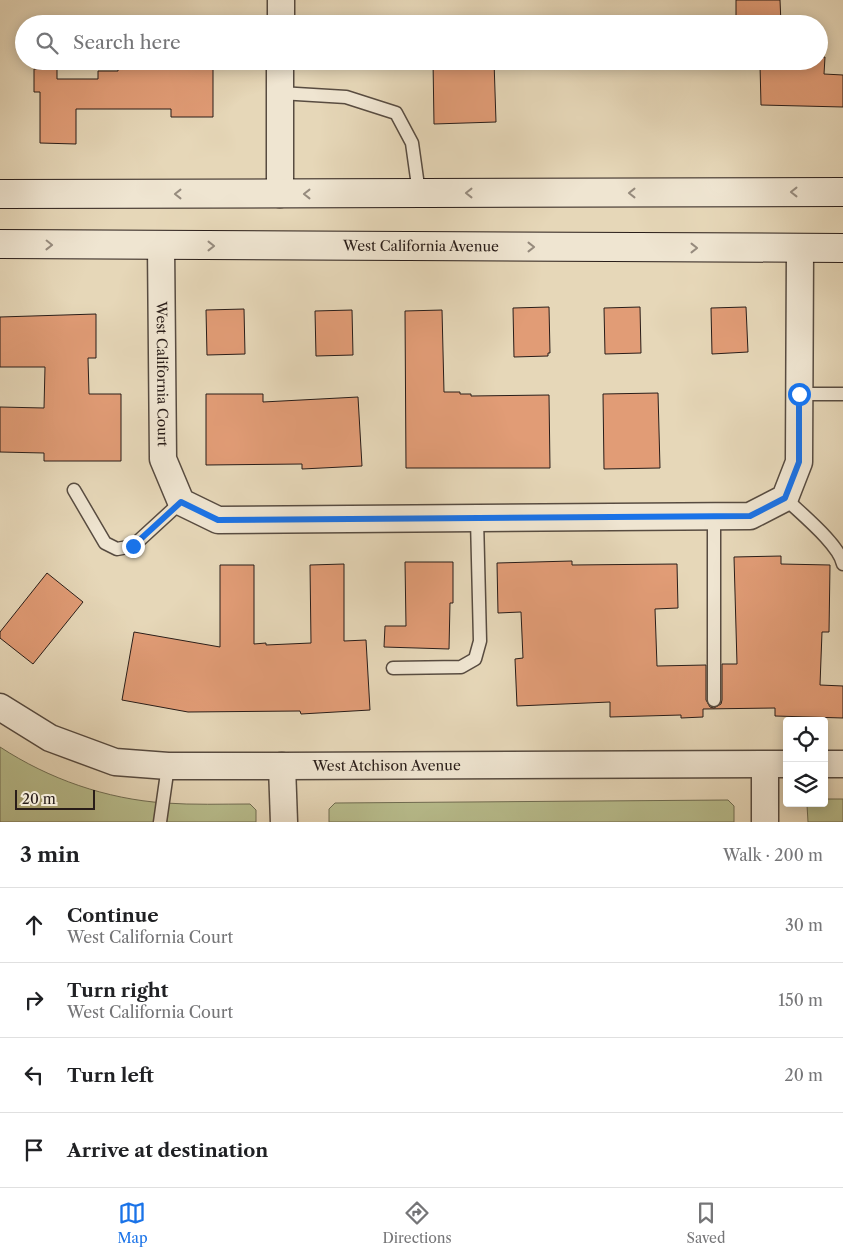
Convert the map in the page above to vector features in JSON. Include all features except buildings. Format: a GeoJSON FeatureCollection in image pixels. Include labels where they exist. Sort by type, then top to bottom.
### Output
{"type":"FeatureCollection","features":[{"type":"Feature","properties":{"kind":"main road"},"geometry":{"type":"LineString","coordinates":[[0,194],[843,192]]}},
{"type":"Feature","properties":{"kind":"main road","name":"West California Avenue"},"geometry":{"type":"LineString","coordinates":[[0,244],[843,248]]}},
{"type":"Feature","properties":{"kind":"street"},"geometry":{"type":"LineString","coordinates":[[281,0],[281,15]]}},
{"type":"Feature","properties":{"kind":"street"},"geometry":{"type":"LineString","coordinates":[[280,70],[280,194]]}},
{"type":"Feature","properties":{"kind":"street","name":"West California Court"},"geometry":{"type":"LineString","coordinates":[[161,246],[163,459],[181,502]]}},
{"type":"Feature","properties":{"kind":"street"},"geometry":{"type":"LineString","coordinates":[[181,502],[218,520],[750,516],[785,498],[799,462],[800,249]]}},
{"type":"Feature","properties":{"kind":"street","name":"West Atchison Avenue"},"geometry":{"type":"LineString","coordinates":[[0,707],[50,738],[115,762],[168,766],[776,765]]}},
{"type":"Feature","properties":{"kind":"street"},"geometry":{"type":"LineString","coordinates":[[828,764],[843,764]]}},
{"type":"Feature","properties":{"kind":"street"},"geometry":{"type":"LineString","coordinates":[[765,822],[776,765]]}},
{"type":"Feature","properties":{"kind":"street"},"geometry":{"type":"LineString","coordinates":[[282,766],[284,822]]}},
{"type":"Feature","properties":{"kind":"lane"},"geometry":{"type":"LineString","coordinates":[[280,92],[346,97],[396,113],[412,143],[419,193]]}},
{"type":"Feature","properties":{"kind":"lane"},"geometry":{"type":"LineString","coordinates":[[799,394],[843,394]]}},
{"type":"Feature","properties":{"kind":"lane"},"geometry":{"type":"LineString","coordinates":[[74,490],[105,543],[117,549],[133,546],[181,502]]}},
{"type":"Feature","properties":{"kind":"lane"},"geometry":{"type":"LineString","coordinates":[[785,498],[834,545],[842,557],[843,564]]}},
{"type":"Feature","properties":{"kind":"lane"},"geometry":{"type":"LineString","coordinates":[[714,516],[714,700]]}},
{"type":"Feature","properties":{"kind":"lane"},"geometry":{"type":"LineString","coordinates":[[393,668],[461,666],[475,658],[480,641],[477,519]]}},
{"type":"Feature","properties":{"kind":"lane"},"geometry":{"type":"LineString","coordinates":[[160,822],[168,766]]}},
{"type":"Feature","properties":{"kind":"green space"},"geometry":{"type":"Polygon","coordinates":[[[0,747],[58,778],[79,786],[121,797],[176,804],[250,804],[256,810],[256,822],[0,822],[0,747]]]}},
{"type":"Feature","properties":{"kind":"green space"},"geometry":{"type":"Polygon","coordinates":[[[828,799],[843,799],[843,822],[808,822],[807,807],[828,807],[828,799]]]}},
{"type":"Feature","properties":{"kind":"green space"},"geometry":{"type":"Polygon","coordinates":[[[728,800],[734,806],[734,822],[329,822],[329,809],[335,803],[728,800]]]}},
{"type":"Feature","properties":{"kind":"route"},"geometry":{"type":"LineString","coordinates":[[133,546],[181,502],[218,520],[750,516],[785,498],[799,462],[799,394]]}}]}
